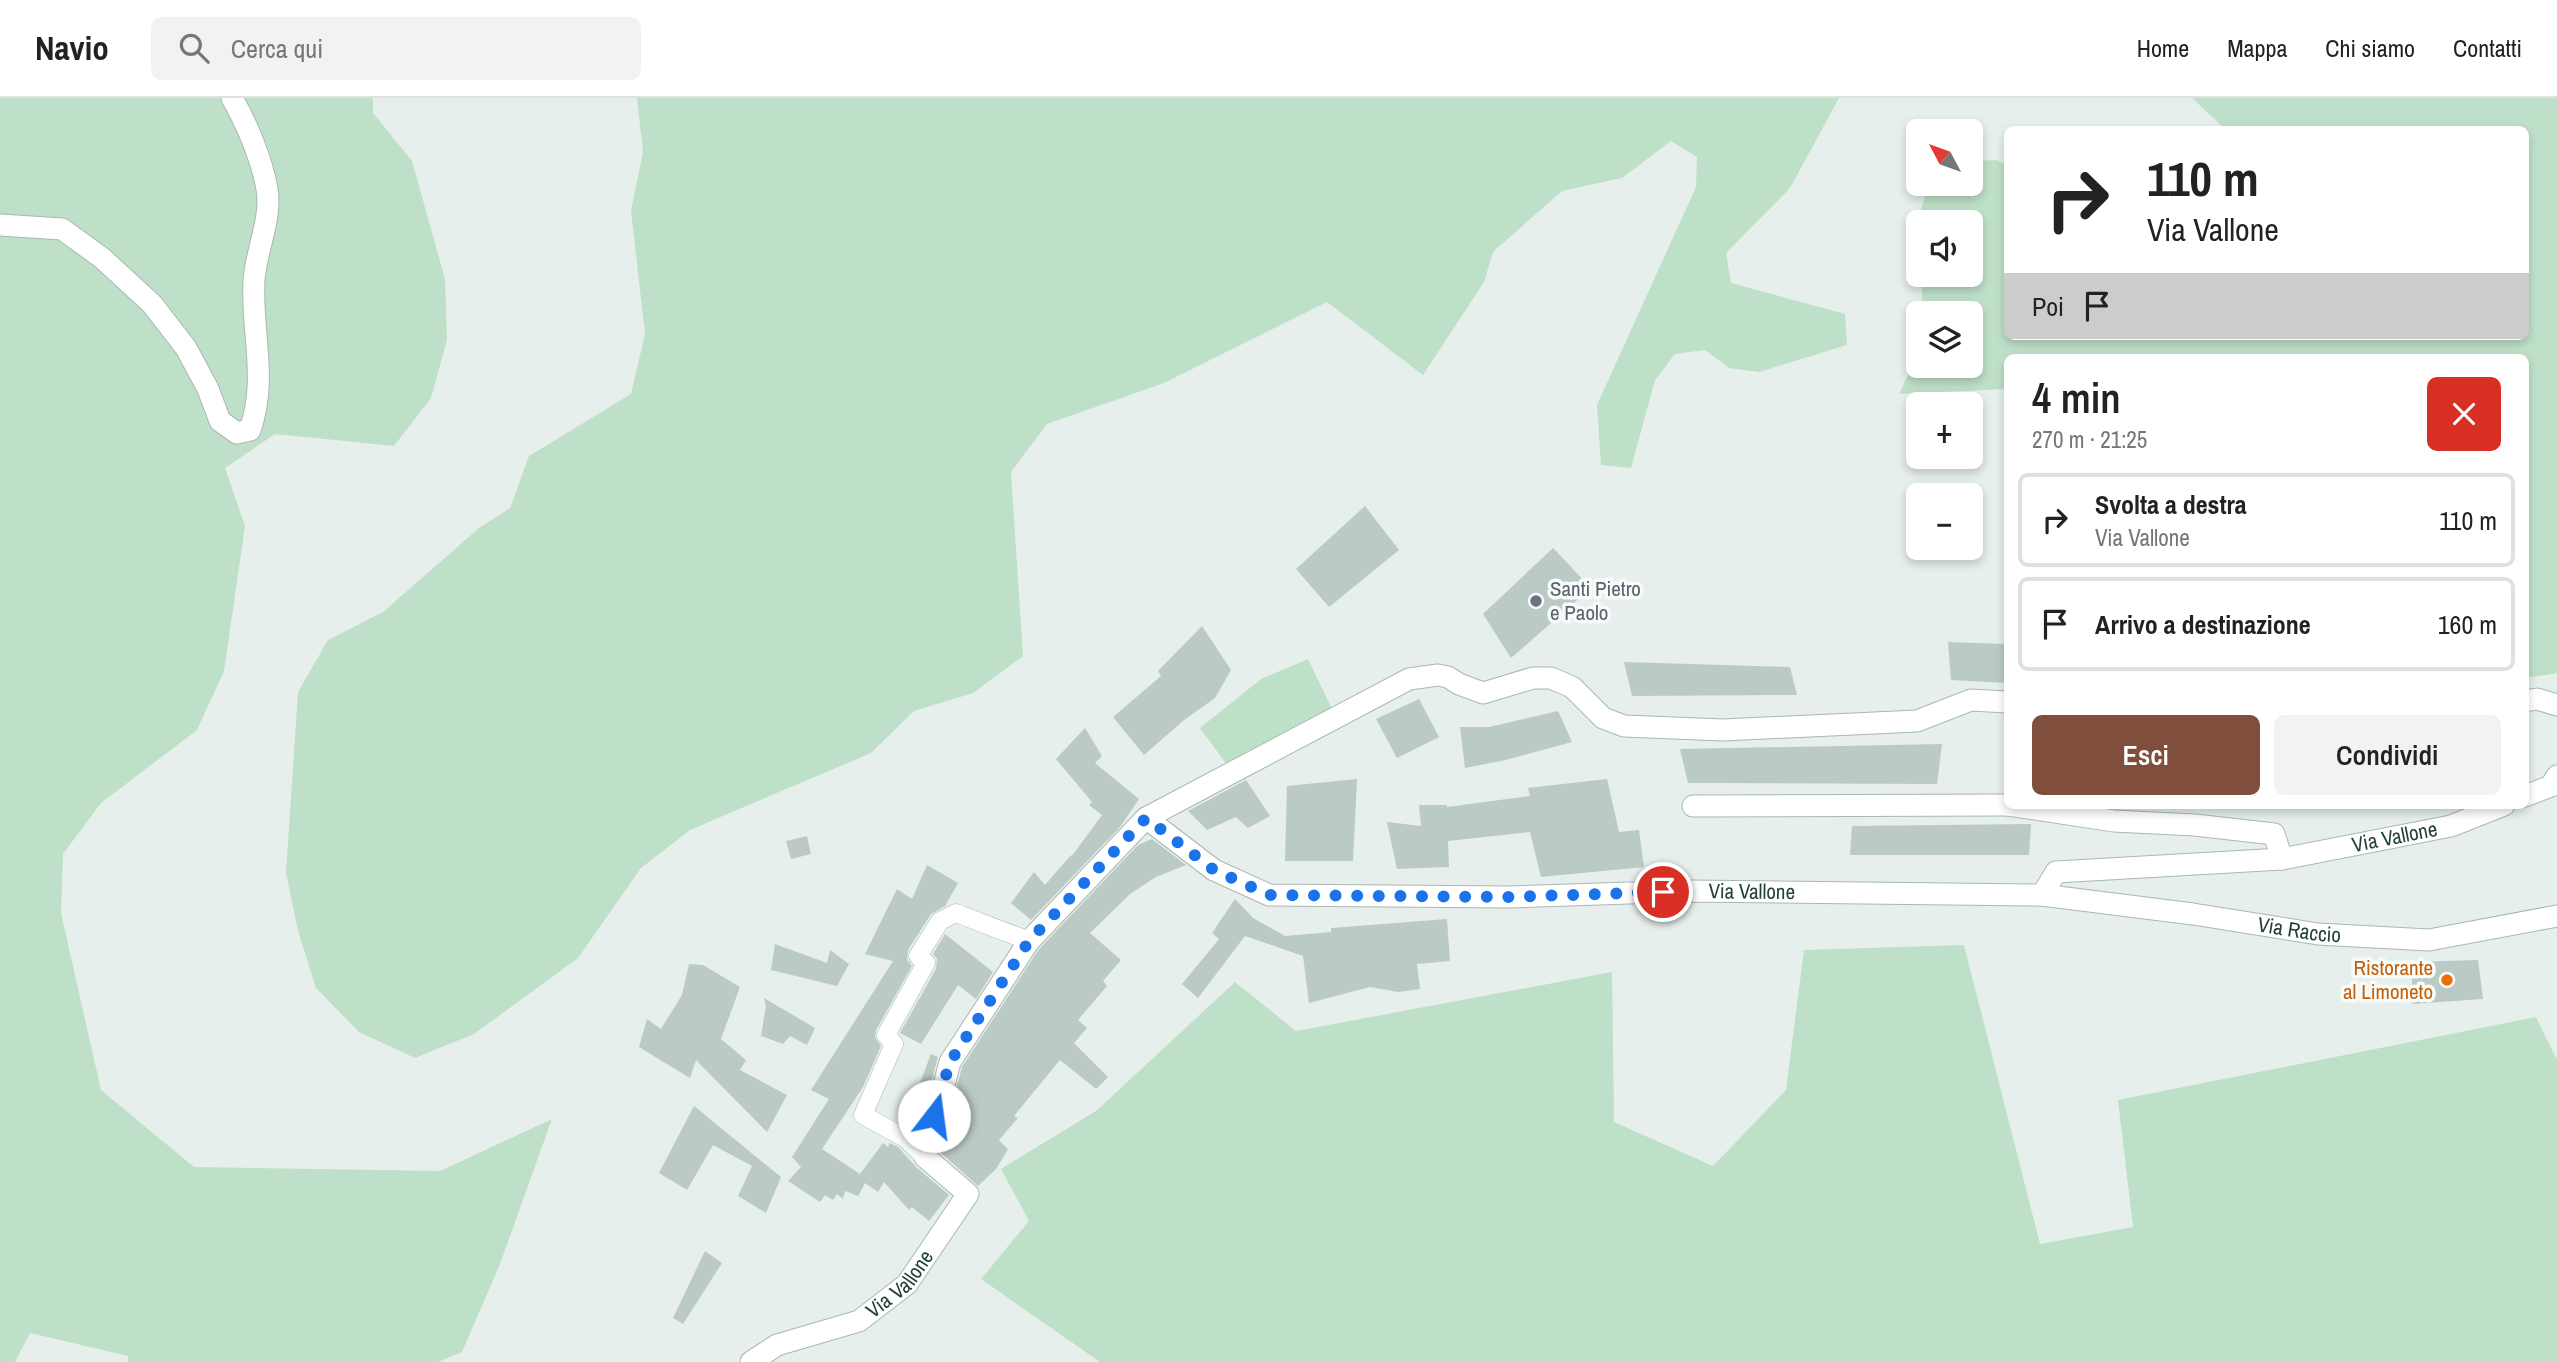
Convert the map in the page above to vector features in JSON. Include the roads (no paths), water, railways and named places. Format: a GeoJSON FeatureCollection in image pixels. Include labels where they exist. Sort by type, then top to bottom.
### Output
{"type":"FeatureCollection","features":[{"type":"Feature","properties":{"kind":"street"},"geometry":{"type":"LineString","coordinates":[[0,225],[62,229],[103,258],[152,304],[186,348],[208,389],[220,421],[237,433],[250,430],[258,409],[259,367],[253,305],[254,277],[267,212],[267,189],[243,118],[232,98]]}},
{"type":"Feature","properties":{"kind":"street"},"geometry":{"type":"LineString","coordinates":[[925,1157],[950,1062],[1029,941],[1146,818],[1409,679],[1438,675],[1483,693],[1533,678],[1551,678],[1572,687],[1603,718],[1624,726],[1723,730],[1917,721],[1971,700],[2004,702]]}},
{"type":"Feature","properties":{"kind":"street"},"geometry":{"type":"LineString","coordinates":[[2529,700],[2537,699],[2557,705]]}},
{"type":"Feature","properties":{"kind":"street"},"geometry":{"type":"LineString","coordinates":[[2529,794],[2551,786],[2557,776]]}},
{"type":"Feature","properties":{"kind":"street"},"geometry":{"type":"LineString","coordinates":[[1693,806],[2004,805]]}},
{"type":"Feature","properties":{"kind":"street"},"geometry":{"type":"LineString","coordinates":[[2035,809],[2115,821],[2195,825],[2274,834],[2282,859]]}},
{"type":"Feature","properties":{"kind":"street","name":"Via Vallone"},"geometry":{"type":"LineString","coordinates":[[1146,818],[1214,870],[1269,895],[1508,897],[1689,891],[2042,895],[2056,872],[2282,859],[2451,826],[2494,809]]}},
{"type":"Feature","properties":{"kind":"street","name":"Via Raccio"},"geometry":{"type":"LineString","coordinates":[[2042,895],[2193,914],[2318,934],[2429,940],[2557,916]]}},
{"type":"Feature","properties":{"kind":"street","name":"Via Vallone"},"geometry":{"type":"LineString","coordinates":[[751,1362],[777,1345],[859,1321],[907,1284],[968,1194],[905,1138],[863,1115],[894,1044],[886,1035],[926,964],[918,956],[940,921],[956,913],[1029,941]]}},
{"type":"Feature","properties":{"kind":"place","name":"Santi Pietro e Paolo"},"geometry":{"type":"Point","coordinates":[1536,601]}},
{"type":"Feature","properties":{"kind":"place","name":"Ristorante al Limoneto"},"geometry":{"type":"Point","coordinates":[2447,980]}}]}
